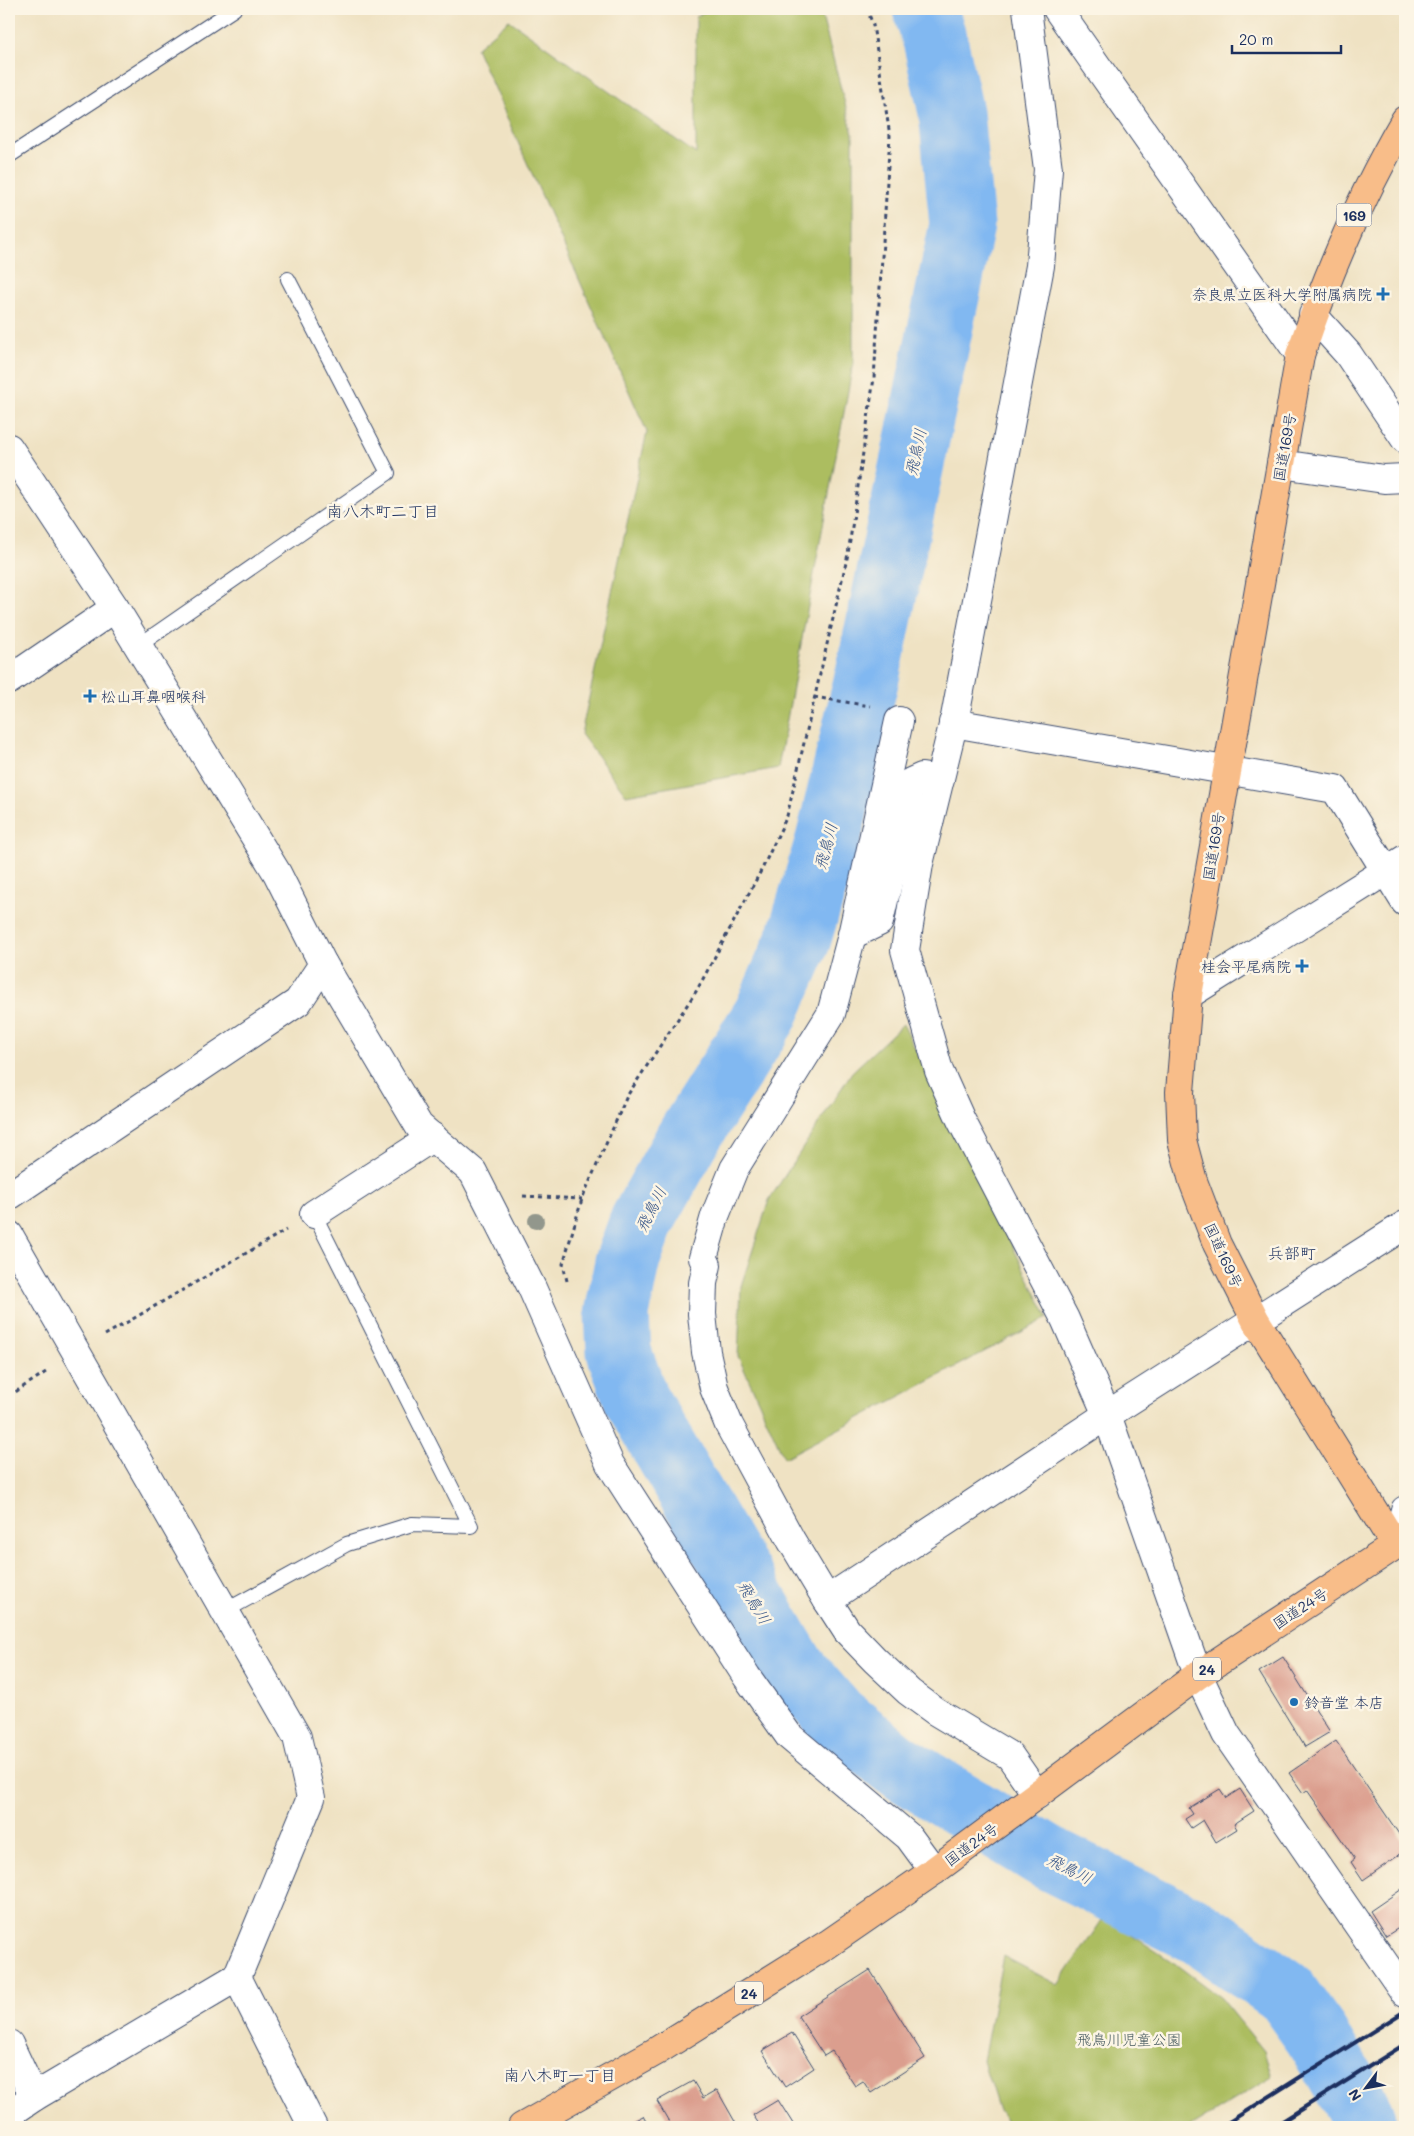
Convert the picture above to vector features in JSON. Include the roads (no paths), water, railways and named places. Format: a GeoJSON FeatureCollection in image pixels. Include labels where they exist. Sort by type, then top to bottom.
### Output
{"type":"FeatureCollection","features":[{"type":"Feature","properties":{"kind":"highway","name":"国道169号"},"geometry":{"type":"LineString","coordinates":[[1403,1547],[1256,1321],[1217,1244],[1193,1181],[1182,1140],[1180,1092],[1188,995],[1300,355],[1313,315],[1354,215],[1405,120]]}},
{"type":"Feature","properties":{"kind":"highway","name":"国道24号"},"geometry":{"type":"LineString","coordinates":[[522,2127],[664,2047],[828,1944],[934,1871],[1198,1675],[1403,1547]]}},
{"type":"Feature","properties":{"kind":"street"},"geometry":{"type":"LineString","coordinates":[[1026,9],[1048,169],[1040,266],[954,722],[919,864],[905,950],[939,1071],[961,1120],[1065,1319],[1107,1415],[1198,1675],[1226,1734],[1405,1993]]}},
{"type":"Feature","properties":{"kind":"street"},"geometry":{"type":"LineString","coordinates":[[1058,9],[1300,355]]}},
{"type":"Feature","properties":{"kind":"street"},"geometry":{"type":"LineString","coordinates":[[1313,315],[1348,354],[1405,439]]}},
{"type":"Feature","properties":{"kind":"street"},"geometry":{"type":"LineString","coordinates":[[9,448],[115,608],[277,874],[323,964],[420,1126],[473,1172],[532,1288],[610,1464],[747,1676],[789,1736],[909,1837],[934,1871]]}},
{"type":"Feature","properties":{"kind":"street"},"geometry":{"type":"LineString","coordinates":[[1281,464],[1384,479],[1405,478]]}},
{"type":"Feature","properties":{"kind":"street"},"geometry":{"type":"LineString","coordinates":[[9,680],[115,608]]}},
{"type":"Feature","properties":{"kind":"street"},"geometry":{"type":"LineString","coordinates":[[888,714],[852,935],[831,1014],[734,1170],[715,1216],[703,1258],[707,1265],[703,1283],[702,1314],[706,1352],[714,1388],[733,1432],[826,1600],[847,1631],[909,1692],[935,1711],[1010,1756],[1031,1799]]}},
{"type":"Feature","properties":{"kind":"street"},"geometry":{"type":"LineString","coordinates":[[954,722],[1335,789],[1396,865],[1405,902]]}},
{"type":"Feature","properties":{"kind":"street"},"geometry":{"type":"LineString","coordinates":[[852,935],[879,922],[911,782],[922,777],[940,780]]}},
{"type":"Feature","properties":{"kind":"street"},"geometry":{"type":"LineString","coordinates":[[1188,995],[1396,865]]}},
{"type":"Feature","properties":{"kind":"street"},"geometry":{"type":"LineString","coordinates":[[9,1196],[298,1002],[323,964]]}},
{"type":"Feature","properties":{"kind":"street"},"geometry":{"type":"LineString","coordinates":[[314,1214],[433,1137]]}},
{"type":"Feature","properties":{"kind":"street"},"geometry":{"type":"LineString","coordinates":[[826,1600],[1107,1415],[1405,1225]]}},
{"type":"Feature","properties":{"kind":"street"},"geometry":{"type":"LineString","coordinates":[[9,1235],[298,1737],[311,1798],[237,1977],[34,2097],[9,2114]]}},
{"type":"Feature","properties":{"kind":"street"},"geometry":{"type":"LineString","coordinates":[[1403,1547],[1405,1510]]}},
{"type":"Feature","properties":{"kind":"street"},"geometry":{"type":"LineString","coordinates":[[237,1977],[314,2127]]}},
{"type":"Feature","properties":{"kind":"street"},"geometry":{"type":"LineString","coordinates":[[9,2044],[34,2097]]}},
{"type":"Feature","properties":{"kind":"lane"},"geometry":{"type":"LineString","coordinates":[[9,156],[234,9]]}},
{"type":"Feature","properties":{"kind":"lane"},"geometry":{"type":"LineString","coordinates":[[138,646],[388,473],[288,279]]}},
{"type":"Feature","properties":{"kind":"lane"},"geometry":{"type":"LineString","coordinates":[[225,1611],[347,1544],[412,1524],[471,1526],[314,1214]]}},
{"type":"Feature","properties":{"kind":"waterway","name":"飛鳥川"},"geometry":{"type":"LineString","coordinates":[[925,9],[935,40],[951,112],[962,225],[868,673],[828,840],[799,938],[766,1014],[691,1133],[642,1221],[627,1262],[617,1314],[619,1352],[636,1399],[795,1670],[833,1714],[895,1764],[1047,1857],[1202,1934],[1285,1992],[1316,2035],[1357,2105],[1366,2127]]}},
{"type":"Feature","properties":{"kind":"railway"},"geometry":{"type":"LineString","coordinates":[[1221,2127],[1405,2011]]}},
{"type":"Feature","properties":{"kind":"railway"},"geometry":{"type":"LineString","coordinates":[[1273,2127],[1405,2044]]}},
{"type":"Feature","properties":{"kind":"place","name":"奈良県立医科大学附属病院"},"geometry":{"type":"Point","coordinates":[1383,294]}},
{"type":"Feature","properties":{"kind":"place","name":"松山耳鼻咽喉科"},"geometry":{"type":"Point","coordinates":[90,696]}},
{"type":"Feature","properties":{"kind":"place","name":"桂会平尾病院"},"geometry":{"type":"Point","coordinates":[1302,966]}},
{"type":"Feature","properties":{"kind":"place","name":"鈴音堂 本店"},"geometry":{"type":"Point","coordinates":[1294,1702]}},
{"type":"Feature","properties":{"kind":"district","name":"南八木町二丁目"},"geometry":{"type":"Point","coordinates":[383,510]}},
{"type":"Feature","properties":{"kind":"district","name":"兵部町"},"geometry":{"type":"Point","coordinates":[1292,1252]}},
{"type":"Feature","properties":{"kind":"district","name":"南八木町一丁目"},"geometry":{"type":"Point","coordinates":[560,2074]}},
{"type":"Feature","properties":{"kind":"park label","name":"飛鳥川児童公園"},"geometry":{"type":"Point","coordinates":[1129,2039]}}]}
